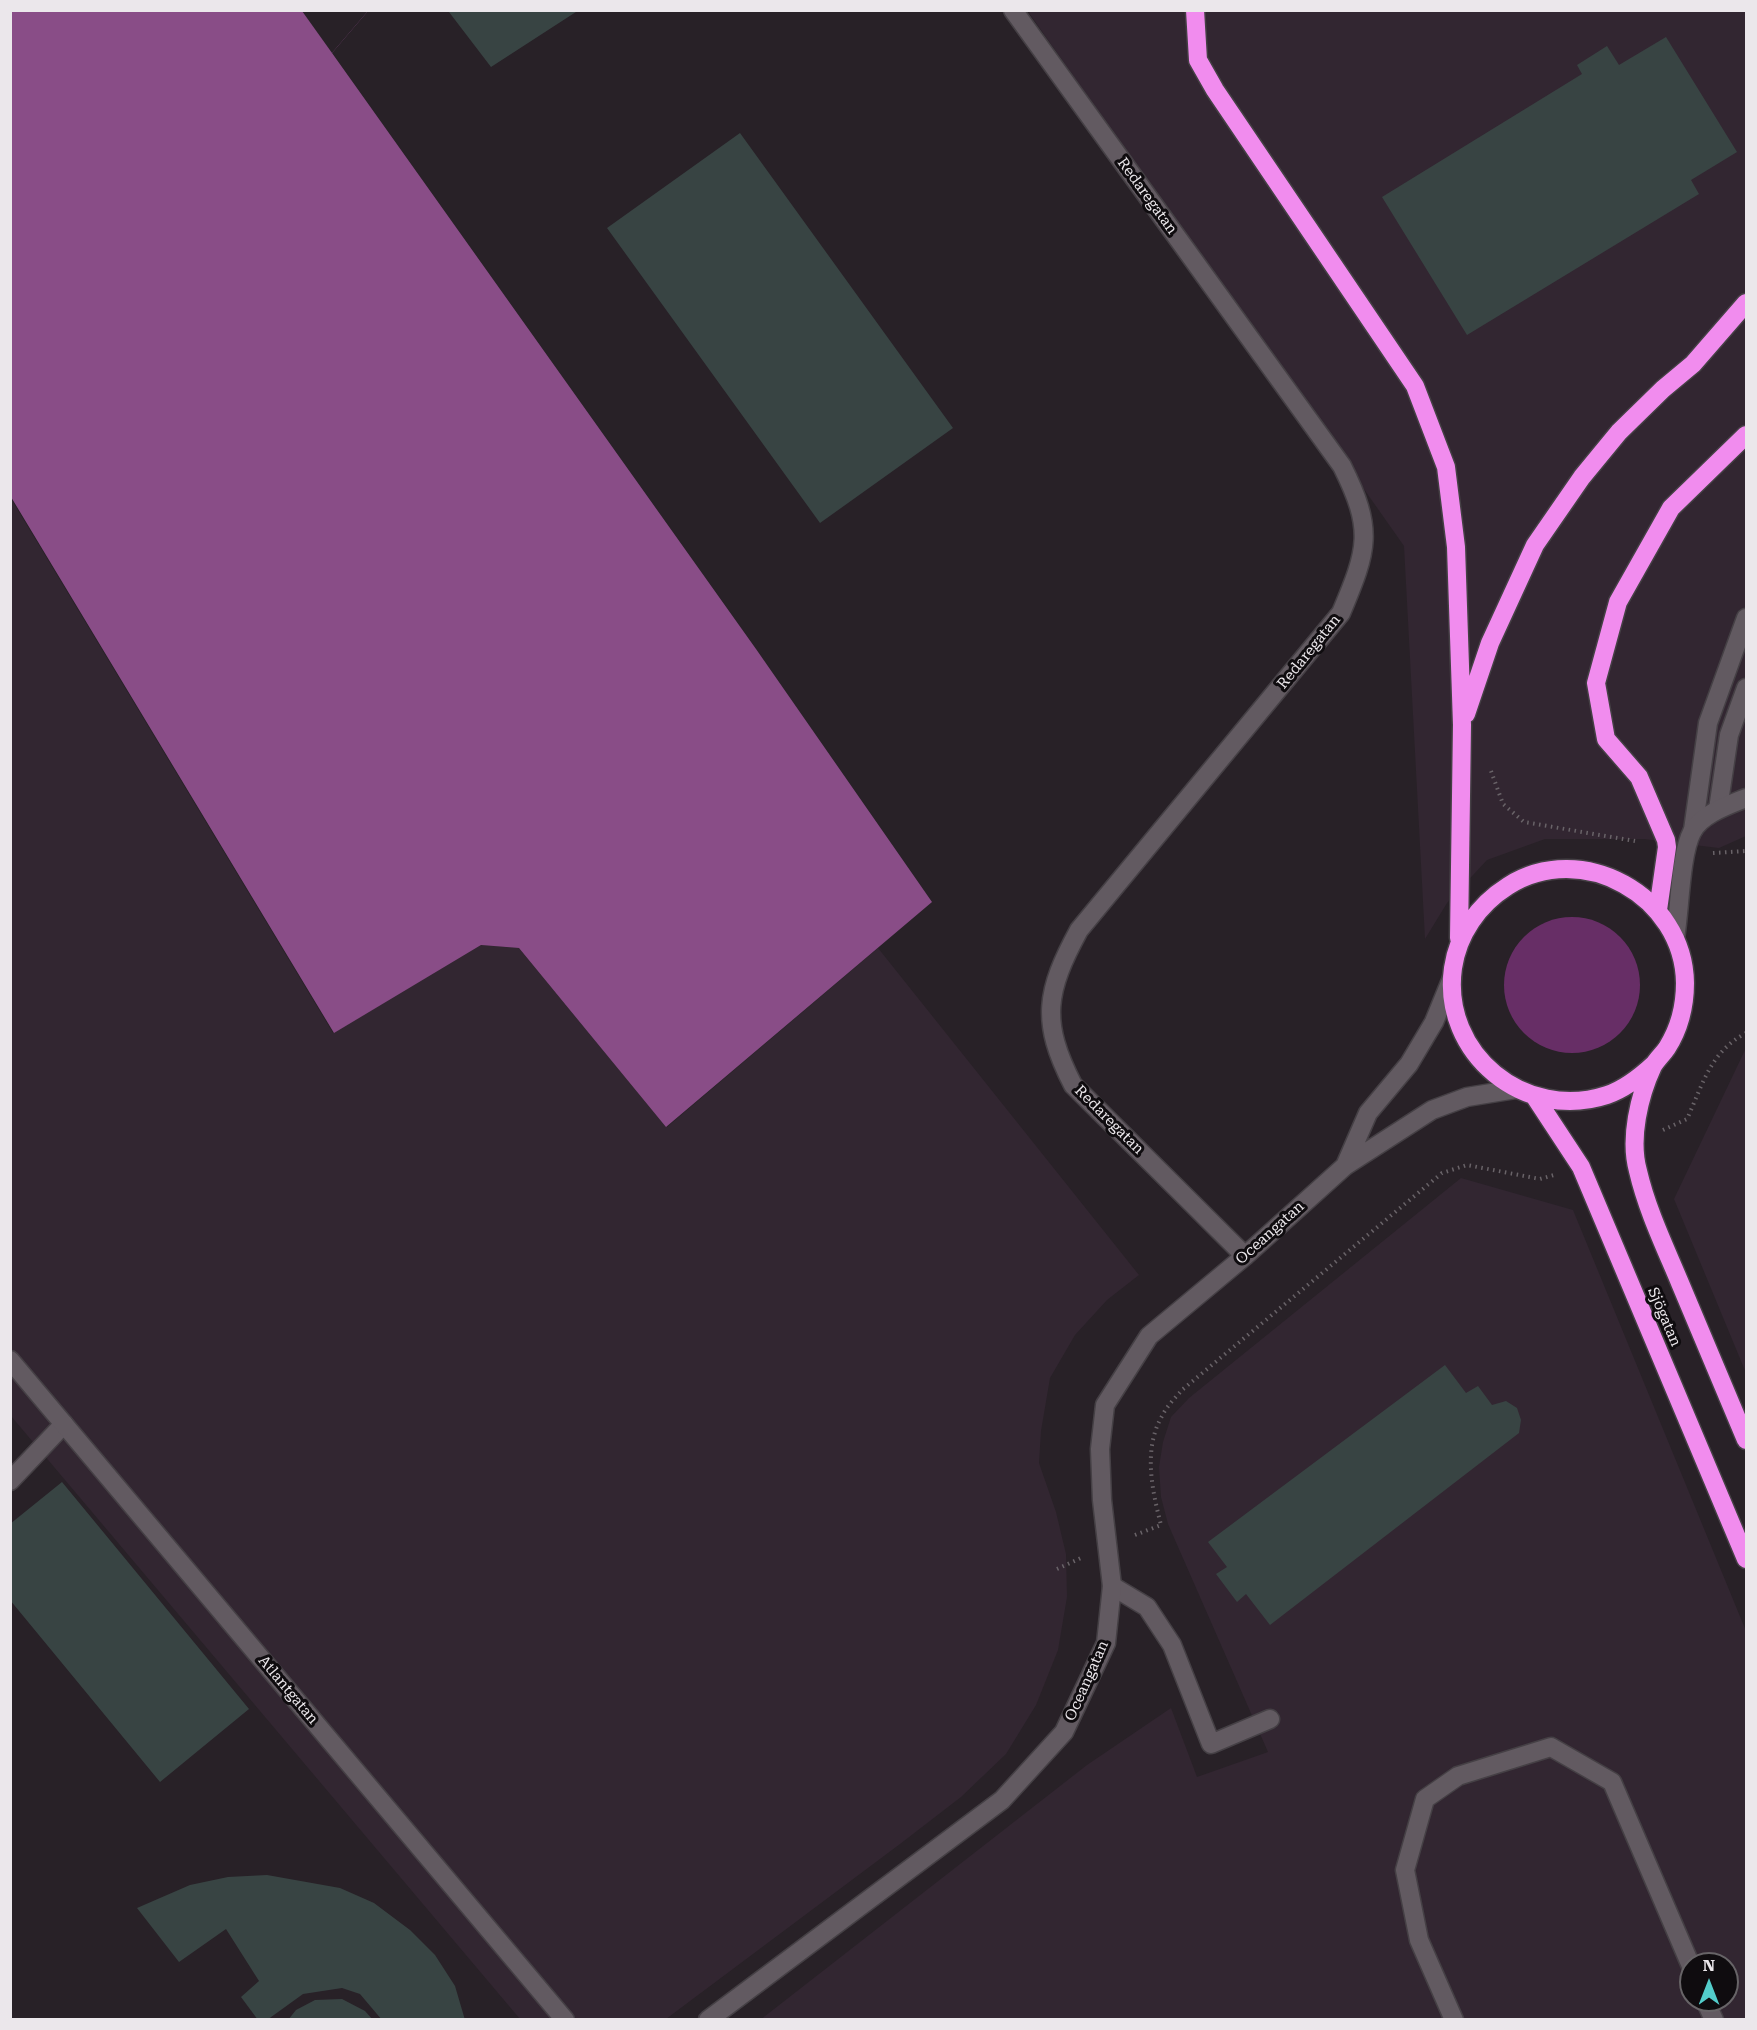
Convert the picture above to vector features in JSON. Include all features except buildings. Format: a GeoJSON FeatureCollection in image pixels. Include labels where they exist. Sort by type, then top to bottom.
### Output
{"type":"FeatureCollection","features":[{"type":"Feature","properties":{"kind":"highway"},"geometry":{"type":"LineString","coordinates":[[1195,10],[1198,60],[1215,90],[1415,386],[1446,467],[1456,547],[1462,725],[1459,944],[1452,978],[1456,1016],[1472,1051],[1499,1079],[1516,1089],[1535,1097],[1572,1102],[1608,1095],[1640,1077],[1668,1047],[1678,1026],[1685,982],[1675,938],[1658,910],[1627,884],[1609,876],[1589,871],[1549,870],[1529,875],[1494,895],[1480,909],[1459,944]]}},
{"type":"Feature","properties":{"kind":"highway"},"geometry":{"type":"LineString","coordinates":[[1462,725],[1490,642],[1535,545],[1582,477],[1619,432],[1663,389],[1693,364],[1746,303]]}},
{"type":"Feature","properties":{"kind":"highway"},"geometry":{"type":"LineString","coordinates":[[1658,910],[1667,848],[1666,840],[1639,777],[1606,739],[1596,683],[1618,602],[1671,508],[1746,435]]}},
{"type":"Feature","properties":{"kind":"highway","name":"Sjögatan"},"geometry":{"type":"LineString","coordinates":[[1654,1064],[1640,1105],[1634,1143],[1637,1170],[1656,1226],[1746,1440]]}},
{"type":"Feature","properties":{"kind":"highway","name":"Sjögatan"},"geometry":{"type":"LineString","coordinates":[[1535,1097],[1581,1167],[1746,1559]]}},
{"type":"Feature","properties":{"kind":"street","name":"Redaregatan"},"geometry":{"type":"LineString","coordinates":[[1013,10],[1342,466],[1360,501],[1365,540],[1360,568],[1341,613],[1079,930],[1060,965],[1051,995],[1051,1027],[1059,1057],[1073,1085],[1245,1256]]}},
{"type":"Feature","properties":{"kind":"street"},"geometry":{"type":"LineString","coordinates":[[1675,938],[1686,850],[1693,830],[1708,723],[1746,618]]}},
{"type":"Feature","properties":{"kind":"street"},"geometry":{"type":"LineString","coordinates":[[1718,809],[1730,735],[1746,688]]}},
{"type":"Feature","properties":{"kind":"street"},"geometry":{"type":"LineString","coordinates":[[1693,830],[1718,809],[1746,794]]}},
{"type":"Feature","properties":{"kind":"street","name":"Oceangatan"},"geometry":{"type":"LineString","coordinates":[[1345,1166],[1368,1113],[1409,1064],[1434,1022],[1452,978]]}},
{"type":"Feature","properties":{"kind":"street","name":"Oceangatan"},"geometry":{"type":"LineString","coordinates":[[708,2019],[1002,1800],[1064,1732],[1106,1643],[1112,1586],[1102,1500],[1100,1449],[1105,1405],[1149,1336],[1245,1256],[1345,1166],[1432,1110],[1467,1097],[1516,1089]]}},
{"type":"Feature","properties":{"kind":"street","name":"Atlantgatan"},"geometry":{"type":"LineString","coordinates":[[10,1360],[565,2019]]}},
{"type":"Feature","properties":{"kind":"street"},"geometry":{"type":"LineString","coordinates":[[10,1480],[64,1424]]}},
{"type":"Feature","properties":{"kind":"street"},"geometry":{"type":"LineString","coordinates":[[1112,1586],[1148,1607],[1172,1645],[1211,1744],[1270,1719]]}},
{"type":"Feature","properties":{"kind":"street"},"geometry":{"type":"LineString","coordinates":[[1454,2019],[1419,1940],[1405,1870],[1425,1799],[1458,1776],[1551,1747],[1612,1782],[1685,1952]]}},
{"type":"Feature","properties":{"kind":"path"},"geometry":{"type":"LineString","coordinates":[[1634,1143],[1687,1119],[1713,1060],[1730,1042],[1746,1033]]}},
{"type":"Feature","properties":{"kind":"path"},"geometry":{"type":"LineString","coordinates":[[1161,1525],[1152,1489],[1152,1449],[1161,1416],[1182,1389],[1442,1173],[1467,1165],[1540,1179],[1581,1167]]}},
{"type":"Feature","properties":{"kind":"shaded area"},"geometry":{"type":"Polygon","coordinates":[[[1032,10],[1746,11],[1746,836],[1719,848],[1644,839],[1545,839],[1487,860],[1447,903],[1425,939],[1404,546],[1029,13],[1032,10]]]}},
{"type":"Feature","properties":{"kind":"shaded area"},"geometry":{"type":"Polygon","coordinates":[[[11,11],[368,11],[332,53],[756,649],[932,902],[666,1127],[519,948],[481,945],[334,1033],[11,497],[11,11]]]}},
{"type":"Feature","properties":{"kind":"shaded area"},"geometry":{"type":"Polygon","coordinates":[[[10,497],[333,1033],[481,945],[519,948],[667,1127],[878,948],[1139,1275],[1107,1300],[1075,1335],[1050,1378],[1041,1431],[1039,1463],[1056,1512],[1066,1554],[1067,1597],[1058,1650],[1036,1705],[1006,1754],[961,1797],[666,2019],[520,2019],[11,1416],[10,497]]]}},
{"type":"Feature","properties":{"kind":"shaded area"},"geometry":{"type":"Polygon","coordinates":[[[1572,917],[1598,922],[1610,928],[1620,937],[1629,947],[1635,959],[1640,985],[1635,1011],[1629,1023],[1620,1033],[1610,1042],[1598,1048],[1572,1053],[1546,1048],[1534,1042],[1524,1033],[1515,1023],[1509,1011],[1504,985],[1509,959],[1515,947],[1524,937],[1534,928],[1546,922],[1572,917]]]}},
{"type":"Feature","properties":{"kind":"shaded area"},"geometry":{"type":"Polygon","coordinates":[[[1746,1048],[1746,1373],[1674,1199],[1746,1048]]]}},
{"type":"Feature","properties":{"kind":"shaded area"},"geometry":{"type":"Polygon","coordinates":[[[1461,1178],[1573,1210],[1746,1631],[1746,2019],[760,2020],[1087,1765],[1171,1708],[1197,1777],[1268,1752],[1168,1524],[1161,1497],[1159,1467],[1163,1442],[1171,1417],[1189,1398],[1461,1178]]]}},
{"type":"Feature","properties":{"kind":"pier"},"geometry":{"type":"Polygon","coordinates":[[[302,11],[368,11],[332,53],[302,11]]]}}]}
